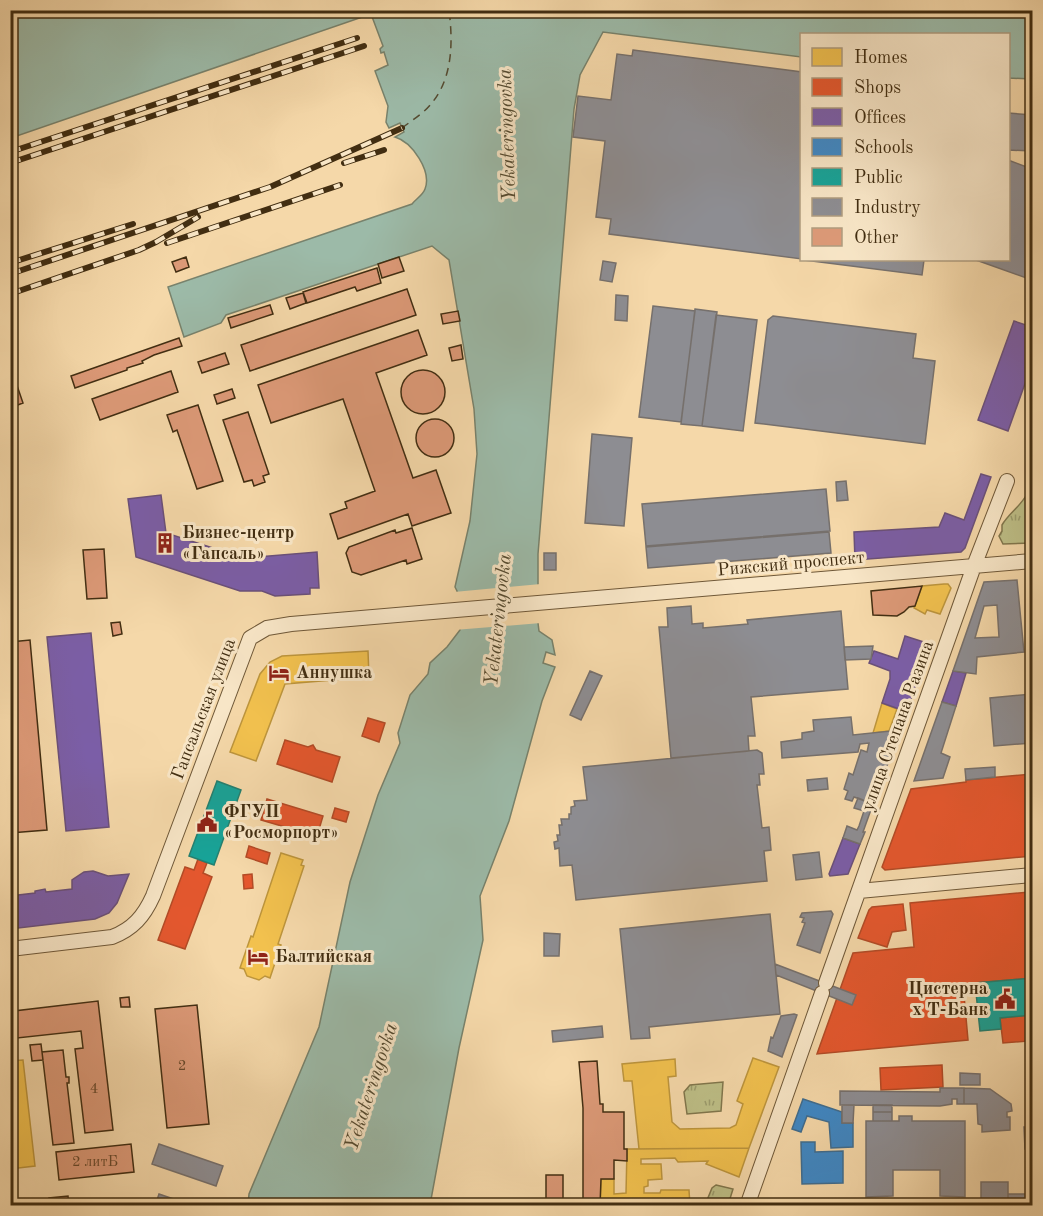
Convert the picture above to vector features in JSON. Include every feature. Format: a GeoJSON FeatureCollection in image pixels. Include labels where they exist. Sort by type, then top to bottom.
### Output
{"type":"FeatureCollection","features":[{"type":"Feature","properties":{"kind":"street","name":"улица Степана Разина"},"geometry":{"type":"LineString","coordinates":[[747,1206],[974,566],[1007,481]]}},
{"type":"Feature","properties":{"kind":"street","name":"Рижский проспект"},"geometry":{"type":"LineString","coordinates":[[439,612],[1032,561]]}},
{"type":"Feature","properties":{"kind":"street","name":"Гапсальская улица"},"geometry":{"type":"LineString","coordinates":[[10,950],[100,939],[126,932],[140,919],[150,903],[250,638],[258,632],[277,626],[439,612]]}},
{"type":"Feature","properties":{"kind":"street"},"geometry":{"type":"LineString","coordinates":[[859,891],[1032,875]]}},
{"type":"Feature","properties":{"kind":"green space"},"geometry":{"type":"Polygon","coordinates":[[[1027,494],[1030,495],[1032,543],[1003,544],[999,536],[1002,525],[1027,494]]]}},
{"type":"Feature","properties":{"kind":"green space"},"geometry":{"type":"Polygon","coordinates":[[[723,1082],[721,1111],[687,1114],[684,1092],[690,1085],[723,1082]]]}},
{"type":"Feature","properties":{"kind":"green space"},"geometry":{"type":"Polygon","coordinates":[[[716,1185],[733,1189],[728,1205],[705,1205],[712,1188],[716,1185]]]}},
{"type":"Feature","properties":{"kind":"water","name":"Yekateringovka"},"geometry":{"type":"Polygon","coordinates":[[[10,11],[1032,11],[1032,79],[1010,78],[1010,33],[800,33],[800,57],[603,32],[580,75],[574,109],[538,554],[539,631],[552,640],[555,655],[546,652],[543,663],[555,667],[542,701],[509,821],[480,896],[483,940],[459,1048],[430,1205],[248,1205],[249,1194],[319,1027],[350,882],[378,795],[400,743],[398,733],[410,695],[428,674],[430,663],[447,647],[460,630],[455,587],[470,521],[477,454],[474,409],[449,260],[432,246],[226,315],[221,323],[184,337],[168,287],[412,204],[421,195],[426,182],[423,166],[414,151],[395,137],[404,132],[400,123],[389,128],[386,122],[388,106],[375,71],[388,65],[384,52],[381,53],[380,49],[383,46],[371,14],[11,138],[10,11]]]}},
{"type":"Feature","properties":{"kind":"pier"},"geometry":{"type":"Polygon","coordinates":[[[541,584],[541,623],[454,630],[457,628],[454,592],[541,584]]]}},
{"type":"Feature","properties":{"kind":"building: Homes"},"geometry":{"type":"Polygon","coordinates":[[[948,584],[951,588],[940,614],[927,610],[925,614],[914,608],[922,586],[948,584]]]}},
{"type":"Feature","properties":{"kind":"building: Homes"},"geometry":{"type":"Polygon","coordinates":[[[368,651],[369,677],[285,684],[256,761],[230,752],[260,674],[270,662],[282,656],[368,651]]]}},
{"type":"Feature","properties":{"kind":"building: Homes"},"geometry":{"type":"Polygon","coordinates":[[[882,703],[897,709],[889,731],[873,733],[882,703]]]}},
{"type":"Feature","properties":{"kind":"building: Homes"},"geometry":{"type":"Polygon","coordinates":[[[281,853],[303,860],[301,865],[304,866],[278,944],[281,945],[270,978],[265,976],[259,980],[247,976],[244,969],[240,968],[251,936],[253,937],[281,853]]]}},
{"type":"Feature","properties":{"kind":"building: Homes"},"geometry":{"type":"Polygon","coordinates":[[[753,1058],[779,1067],[749,1148],[639,1149],[632,1081],[624,1081],[622,1064],[675,1059],[676,1076],[668,1077],[672,1122],[680,1129],[730,1128],[736,1125],[743,1104],[737,1101],[753,1058]]]}},
{"type":"Feature","properties":{"kind":"building: Homes"},"geometry":{"type":"Polygon","coordinates":[[[23,1060],[35,1166],[10,1169],[10,1061],[23,1060]]]}},
{"type":"Feature","properties":{"kind":"building: Homes"},"geometry":{"type":"Polygon","coordinates":[[[749,1148],[739,1177],[706,1164],[708,1161],[678,1162],[675,1158],[641,1159],[641,1164],[661,1164],[662,1179],[648,1180],[644,1193],[660,1193],[661,1190],[689,1190],[690,1206],[600,1206],[601,1179],[614,1179],[614,1194],[626,1193],[627,1149],[749,1148]]]}},
{"type":"Feature","properties":{"kind":"building: Shops"},"geometry":{"type":"Polygon","coordinates":[[[368,718],[385,723],[379,742],[362,736],[368,718]]]}},
{"type":"Feature","properties":{"kind":"building: Shops"},"geometry":{"type":"Polygon","coordinates":[[[285,740],[308,747],[313,745],[316,750],[340,757],[332,782],[277,764],[285,740]]]}},
{"type":"Feature","properties":{"kind":"building: Shops"},"geometry":{"type":"Polygon","coordinates":[[[1032,774],[1032,856],[885,870],[882,867],[911,789],[966,782],[966,780],[1032,774]]]}},
{"type":"Feature","properties":{"kind":"building: Shops"},"geometry":{"type":"Polygon","coordinates":[[[267,799],[323,816],[317,836],[293,829],[292,831],[284,829],[285,827],[261,820],[267,799]]]}},
{"type":"Feature","properties":{"kind":"building: Shops"},"geometry":{"type":"Polygon","coordinates":[[[335,808],[349,812],[346,822],[332,818],[335,808]]]}},
{"type":"Feature","properties":{"kind":"building: Shops"},"geometry":{"type":"Polygon","coordinates":[[[249,846],[270,853],[267,864],[246,857],[249,846]]]}},
{"type":"Feature","properties":{"kind":"building: Shops"},"geometry":{"type":"Polygon","coordinates":[[[198,859],[207,863],[203,873],[212,877],[185,949],[158,940],[185,867],[194,870],[198,859]]]}},
{"type":"Feature","properties":{"kind":"building: Shops"},"geometry":{"type":"Polygon","coordinates":[[[252,874],[253,888],[244,889],[243,875],[252,874]]]}},
{"type":"Feature","properties":{"kind":"building: Shops"},"geometry":{"type":"Polygon","coordinates":[[[1032,892],[1032,978],[963,984],[968,1040],[817,1054],[853,953],[914,947],[910,903],[1032,892]]]}},
{"type":"Feature","properties":{"kind":"building: Shops"},"geometry":{"type":"Polygon","coordinates":[[[903,904],[906,930],[892,932],[887,947],[858,938],[872,907],[903,904]]]}},
{"type":"Feature","properties":{"kind":"building: Shops"},"geometry":{"type":"Polygon","coordinates":[[[1032,1015],[1032,1059],[1028,1041],[1003,1043],[1000,1018],[1032,1015]]]}},
{"type":"Feature","properties":{"kind":"building: Shops"},"geometry":{"type":"Polygon","coordinates":[[[942,1065],[943,1087],[881,1090],[880,1068],[942,1065]]]}},
{"type":"Feature","properties":{"kind":"building: Offices"},"geometry":{"type":"Polygon","coordinates":[[[1014,321],[1032,327],[1032,364],[1008,431],[978,420],[1014,321]]]}},
{"type":"Feature","properties":{"kind":"building: Offices"},"geometry":{"type":"Polygon","coordinates":[[[981,474],[991,477],[965,548],[961,552],[855,560],[854,532],[939,527],[945,513],[964,520],[981,474]]]}},
{"type":"Feature","properties":{"kind":"building: Offices","name":"Бизнес-центр «Гапсаль»"},"geometry":{"type":"Polygon","coordinates":[[[161,495],[166,533],[244,558],[317,552],[319,588],[310,588],[310,594],[275,596],[262,591],[240,591],[136,557],[128,499],[161,495]]]}},
{"type":"Feature","properties":{"kind":"building: Offices"},"geometry":{"type":"Polygon","coordinates":[[[91,633],[109,827],[66,831],[47,637],[91,633]]]}},
{"type":"Feature","properties":{"kind":"building: Offices"},"geometry":{"type":"Polygon","coordinates":[[[905,636],[930,644],[908,708],[900,706],[899,709],[882,703],[890,679],[890,671],[869,663],[874,651],[898,659],[905,636]]]}},
{"type":"Feature","properties":{"kind":"building: Offices"},"geometry":{"type":"Polygon","coordinates":[[[953,671],[966,673],[956,706],[942,702],[953,671]]]}},
{"type":"Feature","properties":{"kind":"building: Offices"},"geometry":{"type":"Polygon","coordinates":[[[843,838],[860,844],[848,874],[830,876],[829,874],[843,838]]]}},
{"type":"Feature","properties":{"kind":"building: Offices"},"geometry":{"type":"Polygon","coordinates":[[[93,871],[108,876],[129,874],[117,903],[109,913],[95,919],[10,929],[10,896],[35,893],[35,891],[45,889],[46,892],[72,889],[72,880],[84,872],[93,871]]]}},
{"type":"Feature","properties":{"kind":"building: Schools"},"geometry":{"type":"Polygon","coordinates":[[[803,1099],[842,1112],[842,1123],[853,1123],[853,1147],[831,1148],[829,1122],[807,1116],[801,1132],[792,1129],[803,1099]]]}},
{"type":"Feature","properties":{"kind":"building: Schools"},"geometry":{"type":"Polygon","coordinates":[[[801,1142],[815,1142],[815,1152],[843,1151],[843,1183],[802,1184],[801,1142]]]}},
{"type":"Feature","properties":{"kind":"building: Public"},"geometry":{"type":"Polygon","coordinates":[[[217,781],[241,790],[214,865],[189,856],[217,781]]]}},
{"type":"Feature","properties":{"kind":"building: Public","name":"Цистерна х Т-Банк"},"geometry":{"type":"Polygon","coordinates":[[[1032,978],[1032,1015],[1000,1018],[1001,1029],[980,1031],[975,983],[1032,978]]]}},
{"type":"Feature","properties":{"kind":"building: Industry"},"geometry":{"type":"Polygon","coordinates":[[[633,50],[800,72],[800,259],[609,234],[611,219],[596,217],[605,141],[573,137],[578,96],[611,100],[617,54],[632,56],[633,50]]]}},
{"type":"Feature","properties":{"kind":"building: Industry"},"geometry":{"type":"Polygon","coordinates":[[[1010,113],[1032,115],[1032,151],[1010,150],[1010,113]]]}},
{"type":"Feature","properties":{"kind":"building: Industry"},"geometry":{"type":"Polygon","coordinates":[[[1010,161],[1032,169],[1032,280],[979,261],[1010,261],[1010,161]]]}},
{"type":"Feature","properties":{"kind":"building: Industry"},"geometry":{"type":"Polygon","coordinates":[[[603,261],[616,263],[612,282],[600,280],[603,261]]]}},
{"type":"Feature","properties":{"kind":"building: Industry"},"geometry":{"type":"Polygon","coordinates":[[[812,261],[924,261],[922,275],[812,261]]]}},
{"type":"Feature","properties":{"kind":"building: Industry"},"geometry":{"type":"Polygon","coordinates":[[[616,295],[628,296],[627,321],[615,320],[616,295]]]}},
{"type":"Feature","properties":{"kind":"building: Industry"},"geometry":{"type":"Polygon","coordinates":[[[653,306],[695,311],[681,422],[639,417],[653,306]]]}},
{"type":"Feature","properties":{"kind":"building: Industry"},"geometry":{"type":"Polygon","coordinates":[[[695,309],[717,312],[702,426],[681,424],[695,309]]]}},
{"type":"Feature","properties":{"kind":"building: Industry"},"geometry":{"type":"Polygon","coordinates":[[[716,315],[757,320],[743,431],[702,426],[716,315]]]}},
{"type":"Feature","properties":{"kind":"building: Industry"},"geometry":{"type":"Polygon","coordinates":[[[773,316],[916,334],[913,358],[935,361],[925,444],[755,423],[768,320],[773,316]]]}},
{"type":"Feature","properties":{"kind":"building: Industry"},"geometry":{"type":"Polygon","coordinates":[[[592,434],[632,438],[624,526],[585,523],[592,434]]]}},
{"type":"Feature","properties":{"kind":"building: Industry"},"geometry":{"type":"Polygon","coordinates":[[[846,481],[848,500],[837,501],[836,482],[846,481]]]}},
{"type":"Feature","properties":{"kind":"building: Industry"},"geometry":{"type":"Polygon","coordinates":[[[826,489],[830,531],[646,546],[642,504],[826,489]]]}},
{"type":"Feature","properties":{"kind":"building: Industry"},"geometry":{"type":"Polygon","coordinates":[[[829,532],[831,553],[648,568],[646,547],[829,532]]]}},
{"type":"Feature","properties":{"kind":"building: Industry"},"geometry":{"type":"Polygon","coordinates":[[[544,553],[556,553],[556,570],[544,570],[544,553]]]}},
{"type":"Feature","properties":{"kind":"building: Industry"},"geometry":{"type":"Polygon","coordinates":[[[1017,580],[1024,652],[977,657],[976,674],[953,671],[984,582],[1017,580]],[[997,605],[984,606],[975,638],[999,637],[997,605]]]}},
{"type":"Feature","properties":{"kind":"building: Industry"},"geometry":{"type":"Polygon","coordinates":[[[691,606],[692,624],[703,623],[703,628],[748,624],[747,620],[841,611],[848,689],[751,697],[755,736],[748,736],[749,751],[671,758],[659,627],[668,627],[667,608],[691,606]]]}},
{"type":"Feature","properties":{"kind":"building: Industry"},"geometry":{"type":"Polygon","coordinates":[[[873,646],[871,659],[845,660],[844,647],[873,646]]]}},
{"type":"Feature","properties":{"kind":"building: Industry"},"geometry":{"type":"Polygon","coordinates":[[[590,671],[602,676],[581,720],[570,715],[590,671]]]}},
{"type":"Feature","properties":{"kind":"building: Industry"},"geometry":{"type":"Polygon","coordinates":[[[1032,694],[1032,743],[994,746],[990,698],[1032,694]]]}},
{"type":"Feature","properties":{"kind":"building: Industry"},"geometry":{"type":"Polygon","coordinates":[[[942,702],[956,706],[941,753],[950,757],[943,778],[914,781],[942,702]]]}},
{"type":"Feature","properties":{"kind":"building: Industry"},"geometry":{"type":"Polygon","coordinates":[[[851,717],[853,735],[900,730],[873,804],[854,797],[852,801],[845,799],[848,791],[844,789],[849,773],[853,775],[861,750],[867,752],[869,743],[860,744],[858,752],[782,758],[781,742],[802,739],[802,733],[814,731],[813,720],[851,717]]]}},
{"type":"Feature","properties":{"kind":"building: Industry"},"geometry":{"type":"Polygon","coordinates":[[[757,750],[762,753],[764,774],[759,774],[760,785],[757,785],[762,828],[769,827],[771,850],[764,851],[767,881],[576,900],[572,865],[560,866],[559,848],[555,849],[554,842],[558,841],[557,835],[560,835],[561,819],[569,819],[571,807],[575,806],[574,801],[587,800],[583,767],[757,750]]]}},
{"type":"Feature","properties":{"kind":"building: Industry"},"geometry":{"type":"Polygon","coordinates":[[[995,767],[995,777],[966,780],[965,769],[995,767]]]}},
{"type":"Feature","properties":{"kind":"building: Industry"},"geometry":{"type":"Polygon","coordinates":[[[827,778],[828,789],[808,791],[807,780],[827,778]]]}},
{"type":"Feature","properties":{"kind":"building: Industry"},"geometry":{"type":"Polygon","coordinates":[[[858,798],[873,804],[860,844],[843,838],[847,826],[857,830],[859,826],[864,811],[854,808],[858,798]]]}},
{"type":"Feature","properties":{"kind":"building: Industry"},"geometry":{"type":"Polygon","coordinates":[[[819,852],[822,877],[796,880],[793,855],[819,852]]]}},
{"type":"Feature","properties":{"kind":"building: Industry"},"geometry":{"type":"Polygon","coordinates":[[[831,911],[833,914],[820,953],[797,945],[805,923],[802,922],[804,918],[800,917],[802,913],[831,911]]]}},
{"type":"Feature","properties":{"kind":"building: Industry"},"geometry":{"type":"Polygon","coordinates":[[[770,914],[780,1014],[649,1027],[650,1038],[631,1039],[620,929],[770,914]]]}},
{"type":"Feature","properties":{"kind":"building: Industry"},"geometry":{"type":"Polygon","coordinates":[[[544,933],[560,934],[559,956],[544,956],[544,933]]]}},
{"type":"Feature","properties":{"kind":"building: Industry"},"geometry":{"type":"Polygon","coordinates":[[[775,964],[856,995],[852,1005],[776,975],[775,964]]]}},
{"type":"Feature","properties":{"kind":"building: Industry"},"geometry":{"type":"Polygon","coordinates":[[[797,1015],[782,1057],[768,1051],[771,1037],[773,1038],[781,1016],[797,1015]]]}},
{"type":"Feature","properties":{"kind":"building: Industry"},"geometry":{"type":"Polygon","coordinates":[[[602,1026],[603,1037],[553,1042],[552,1031],[602,1026]]]}},
{"type":"Feature","properties":{"kind":"building: Industry"},"geometry":{"type":"Polygon","coordinates":[[[960,1073],[980,1074],[980,1085],[960,1085],[960,1073]]]}},
{"type":"Feature","properties":{"kind":"building: Industry"},"geometry":{"type":"Polygon","coordinates":[[[940,1088],[964,1088],[964,1104],[957,1104],[957,1099],[952,1099],[952,1104],[940,1106],[840,1105],[840,1091],[940,1092],[940,1088]]]}},
{"type":"Feature","properties":{"kind":"building: Industry"},"geometry":{"type":"Polygon","coordinates":[[[964,1088],[990,1089],[1011,1104],[1012,1111],[1007,1112],[1007,1117],[1010,1117],[1010,1130],[982,1132],[982,1125],[978,1124],[977,1104],[964,1104],[964,1088]]]}},
{"type":"Feature","properties":{"kind":"building: Industry"},"geometry":{"type":"Polygon","coordinates":[[[842,1105],[854,1105],[853,1123],[842,1123],[842,1105]]]}},
{"type":"Feature","properties":{"kind":"building: Industry"},"geometry":{"type":"Polygon","coordinates":[[[873,1105],[892,1105],[892,1112],[873,1112],[873,1105]]]}},
{"type":"Feature","properties":{"kind":"building: Industry"},"geometry":{"type":"Polygon","coordinates":[[[873,1112],[892,1112],[892,1121],[873,1121],[873,1112]]]}},
{"type":"Feature","properties":{"kind":"building: Industry"},"geometry":{"type":"Polygon","coordinates":[[[899,1116],[912,1116],[912,1121],[965,1121],[965,1197],[940,1196],[940,1170],[893,1170],[893,1196],[866,1197],[866,1121],[899,1121],[899,1116]]]}},
{"type":"Feature","properties":{"kind":"building: Industry"},"geometry":{"type":"Polygon","coordinates":[[[1024,1127],[1032,1127],[1032,1149],[1025,1149],[1024,1127]]]}},
{"type":"Feature","properties":{"kind":"building: Industry"},"geometry":{"type":"Polygon","coordinates":[[[159,1144],[223,1166],[216,1186],[152,1164],[159,1144]]]}},
{"type":"Feature","properties":{"kind":"building: Industry"},"geometry":{"type":"Polygon","coordinates":[[[1032,1181],[1032,1202],[1008,1203],[1008,1194],[1028,1194],[1028,1182],[1032,1181]]]}},
{"type":"Feature","properties":{"kind":"building: Industry"},"geometry":{"type":"Polygon","coordinates":[[[981,1182],[1008,1182],[1008,1203],[981,1203],[981,1182]]]}},
{"type":"Feature","properties":{"kind":"building: Industry"},"geometry":{"type":"Polygon","coordinates":[[[159,1194],[194,1206],[155,1206],[159,1194]]]}},
{"type":"Feature","properties":{"kind":"building: Other"},"geometry":{"type":"Polygon","coordinates":[[[186,257],[189,267],[176,272],[172,262],[186,257]]]}},
{"type":"Feature","properties":{"kind":"building: Other"},"geometry":{"type":"Polygon","coordinates":[[[399,257],[404,271],[382,278],[378,264],[399,257]]]}},
{"type":"Feature","properties":{"kind":"building: Other"},"geometry":{"type":"Polygon","coordinates":[[[377,268],[381,283],[357,291],[355,287],[307,303],[303,292],[377,268]]]}},
{"type":"Feature","properties":{"kind":"building: Other"},"geometry":{"type":"Polygon","coordinates":[[[407,289],[416,315],[250,371],[241,345],[407,289]]]}},
{"type":"Feature","properties":{"kind":"building: Other"},"geometry":{"type":"Polygon","coordinates":[[[303,293],[306,303],[290,309],[286,298],[303,293]]]}},
{"type":"Feature","properties":{"kind":"building: Other"},"geometry":{"type":"Polygon","coordinates":[[[270,305],[273,314],[231,328],[228,318],[270,305]]]}},
{"type":"Feature","properties":{"kind":"building: Other"},"geometry":{"type":"Polygon","coordinates":[[[458,311],[460,321],[443,324],[441,314],[458,311]]]}},
{"type":"Feature","properties":{"kind":"building: Other"},"geometry":{"type":"Polygon","coordinates":[[[418,330],[427,355],[376,373],[413,478],[436,470],[451,513],[412,526],[408,514],[338,539],[330,514],[347,508],[345,502],[375,491],[343,399],[271,423],[258,385],[418,330]]]}},
{"type":"Feature","properties":{"kind":"building: Other"},"geometry":{"type":"Polygon","coordinates":[[[179,338],[182,346],[154,355],[127,370],[75,388],[71,376],[179,338]]]}},
{"type":"Feature","properties":{"kind":"building: Other"},"geometry":{"type":"Polygon","coordinates":[[[461,345],[463,359],[452,361],[449,348],[461,345]]]}},
{"type":"Feature","properties":{"kind":"building: Other"},"geometry":{"type":"Polygon","coordinates":[[[225,353],[229,364],[202,373],[198,362],[225,353]]]}},
{"type":"Feature","properties":{"kind":"building: Other"},"geometry":{"type":"Polygon","coordinates":[[[10,365],[23,403],[10,408],[10,365]]]}},
{"type":"Feature","properties":{"kind":"building: Other"},"geometry":{"type":"Polygon","coordinates":[[[423,370],[432,371],[439,376],[444,383],[444,401],[439,408],[432,413],[423,414],[414,413],[407,408],[402,401],[401,392],[402,383],[407,376],[414,371],[423,370]]]}},
{"type":"Feature","properties":{"kind":"building: Other"},"geometry":{"type":"Polygon","coordinates":[[[171,371],[178,392],[100,420],[92,399],[171,371]]]}},
{"type":"Feature","properties":{"kind":"building: Other"},"geometry":{"type":"Polygon","coordinates":[[[232,389],[235,398],[217,404],[214,395],[232,389]]]}},
{"type":"Feature","properties":{"kind":"building: Other"},"geometry":{"type":"Polygon","coordinates":[[[198,405],[223,481],[197,489],[177,430],[173,432],[167,415],[198,405]]]}},
{"type":"Feature","properties":{"kind":"building: Other"},"geometry":{"type":"Polygon","coordinates":[[[248,412],[269,474],[263,476],[265,482],[254,486],[252,480],[244,482],[223,420],[248,412]]]}},
{"type":"Feature","properties":{"kind":"building: Other"},"geometry":{"type":"Polygon","coordinates":[[[435,419],[448,425],[454,438],[448,451],[435,457],[422,451],[416,438],[422,425],[435,419]]]}},
{"type":"Feature","properties":{"kind":"building: Other"},"geometry":{"type":"Polygon","coordinates":[[[412,528],[422,559],[407,564],[406,560],[361,575],[352,572],[346,553],[349,547],[395,530],[396,533],[412,528]]]}},
{"type":"Feature","properties":{"kind":"building: Other"},"geometry":{"type":"Polygon","coordinates":[[[104,549],[107,598],[87,599],[83,550],[104,549]]]}},
{"type":"Feature","properties":{"kind":"building: Other"},"geometry":{"type":"Polygon","coordinates":[[[922,586],[915,606],[909,607],[897,616],[873,615],[871,591],[922,586]]]}},
{"type":"Feature","properties":{"kind":"building: Other"},"geometry":{"type":"Polygon","coordinates":[[[120,622],[122,634],[113,636],[111,623],[120,622]]]}},
{"type":"Feature","properties":{"kind":"building: Other"},"geometry":{"type":"Polygon","coordinates":[[[30,640],[47,830],[10,833],[10,642],[30,640]]]}},
{"type":"Feature","properties":{"kind":"building: Other"},"geometry":{"type":"Polygon","coordinates":[[[129,997],[130,1007],[121,1007],[120,998],[129,997]]]}},
{"type":"Feature","properties":{"kind":"building: Other"},"geometry":{"type":"Polygon","coordinates":[[[98,1001],[113,1130],[85,1133],[75,1049],[83,1048],[81,1031],[17,1038],[14,1011],[98,1001]]]}},
{"type":"Feature","properties":{"kind":"building: Other"},"geometry":{"type":"Polygon","coordinates":[[[197,1005],[209,1124],[167,1128],[155,1009],[197,1005]]]}},
{"type":"Feature","properties":{"kind":"building: Other"},"geometry":{"type":"Polygon","coordinates":[[[41,1044],[43,1060],[32,1061],[30,1045],[41,1044]]]}},
{"type":"Feature","properties":{"kind":"building: Other"},"geometry":{"type":"Polygon","coordinates":[[[63,1050],[66,1077],[69,1077],[69,1083],[67,1083],[74,1143],[53,1145],[42,1052],[63,1050]]]}},
{"type":"Feature","properties":{"kind":"building: Other"},"geometry":{"type":"Polygon","coordinates":[[[597,1061],[600,1104],[603,1104],[603,1112],[624,1112],[624,1149],[627,1149],[627,1161],[614,1160],[614,1179],[601,1179],[600,1206],[583,1206],[583,1108],[579,1062],[597,1061]]]}},
{"type":"Feature","properties":{"kind":"building: Other"},"geometry":{"type":"Polygon","coordinates":[[[131,1144],[134,1172],[59,1180],[56,1152],[131,1144]]]}},
{"type":"Feature","properties":{"kind":"building: Other"},"geometry":{"type":"Polygon","coordinates":[[[546,1175],[563,1175],[563,1200],[546,1200],[546,1175]]]}},
{"type":"Feature","properties":{"kind":"building: Other"},"geometry":{"type":"Polygon","coordinates":[[[68,1196],[69,1206],[50,1206],[49,1198],[68,1196]]]}},
{"type":"Feature","properties":{"kind":"building: Other"},"geometry":{"type":"Polygon","coordinates":[[[534,1201],[566,1202],[566,1206],[534,1206],[534,1201]]]}},
{"type":"Feature","properties":{"kind":"ferry route"},"geometry":{"type":"LineString","coordinates":[[402,128],[428,107],[444,83],[451,47],[449,10]]}},
{"type":"Feature","properties":{"kind":"railway"},"geometry":{"type":"LineString","coordinates":[[10,152],[357,38]]}},
{"type":"Feature","properties":{"kind":"railway"},"geometry":{"type":"LineString","coordinates":[[10,163],[364,46]]}},
{"type":"Feature","properties":{"kind":"railway"},"geometry":{"type":"LineString","coordinates":[[10,274],[270,187],[402,128]]}},
{"type":"Feature","properties":{"kind":"railway"},"geometry":{"type":"LineString","coordinates":[[344,163],[384,150]]}},
{"type":"Feature","properties":{"kind":"railway"},"geometry":{"type":"LineString","coordinates":[[167,243],[340,185]]}},
{"type":"Feature","properties":{"kind":"railway"},"geometry":{"type":"LineString","coordinates":[[10,294],[139,250],[198,217]]}},
{"type":"Feature","properties":{"kind":"railway"},"geometry":{"type":"LineString","coordinates":[[10,263],[133,224]]}},
{"type":"Feature","properties":{"kind":"place","name":"Бизнес-центр «Гапсаль»"},"geometry":{"type":"Point","coordinates":[165,543]}},
{"type":"Feature","properties":{"kind":"place","name":"Аннушка"},"geometry":{"type":"Point","coordinates":[279,673]}},
{"type":"Feature","properties":{"kind":"place","name":"ФГУП «Росморпорт»"},"geometry":{"type":"Point","coordinates":[207,822]}},
{"type":"Feature","properties":{"kind":"place","name":"Балтийская"},"geometry":{"type":"Point","coordinates":[258,957]}},
{"type":"Feature","properties":{"kind":"place","name":"Цистерна х Т-Банк"},"geometry":{"type":"Point","coordinates":[1005,999]}}]}
